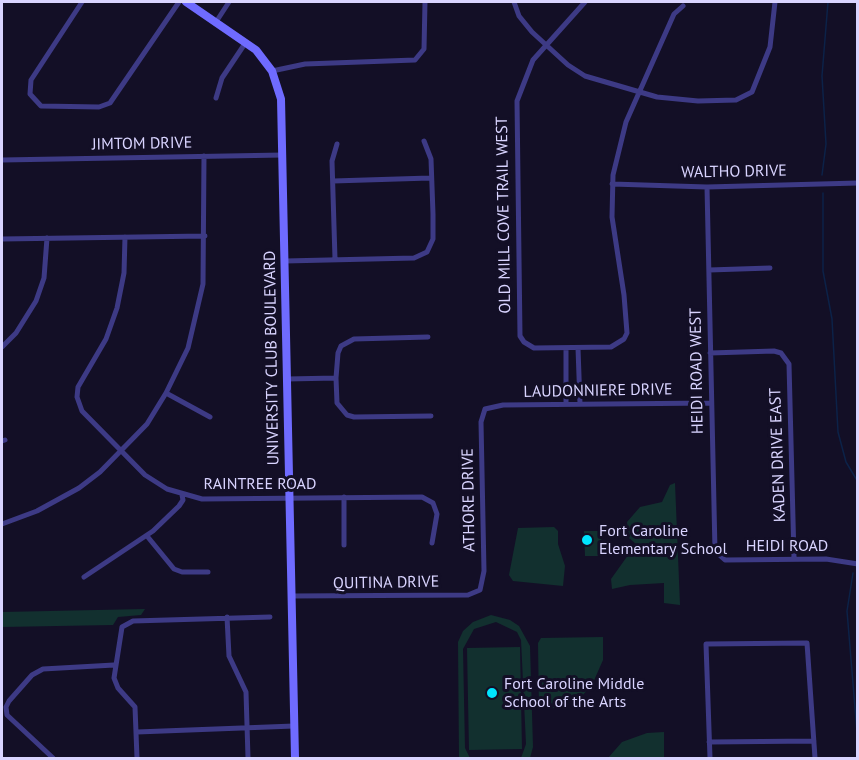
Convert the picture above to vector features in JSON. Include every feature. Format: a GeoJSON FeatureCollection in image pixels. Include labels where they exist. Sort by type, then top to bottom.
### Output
{"type":"FeatureCollection","features":[{"type":"Feature","properties":{"kind":"street"},"geometry":{"type":"LineString","coordinates":[[82,2],[33,75],[29,89],[32,98],[45,107],[106,105],[126,80],[179,2]]}},
{"type":"Feature","properties":{"kind":"street","name":"UNIVERSITY CLUB BOULEVARD"},"geometry":{"type":"LineString","coordinates":[[186,2],[246,42],[272,71],[281,99],[295,759]]}},
{"type":"Feature","properties":{"kind":"street"},"geometry":{"type":"LineString","coordinates":[[216,22],[229,2]]}},
{"type":"Feature","properties":{"kind":"street"},"geometry":{"type":"LineString","coordinates":[[272,71],[305,64],[407,62],[418,57],[425,44],[426,2]]}},
{"type":"Feature","properties":{"kind":"street"},"geometry":{"type":"LineString","coordinates":[[514,2],[522,21],[568,65],[585,76],[680,101],[736,100],[750,94],[770,47],[775,2]]}},
{"type":"Feature","properties":{"kind":"street","name":"OLD MILL COVE TRAIL WEST"},"geometry":{"type":"LineString","coordinates":[[566,348],[534,348],[524,342],[520,336],[516,119],[523,82],[533,60],[585,2]]}},
{"type":"Feature","properties":{"kind":"street"},"geometry":{"type":"LineString","coordinates":[[566,404],[566,348],[611,347],[624,339],[628,329],[614,241],[612,184],[626,122],[674,14],[684,6]]}},
{"type":"Feature","properties":{"kind":"street"},"geometry":{"type":"LineString","coordinates":[[216,98],[222,78],[246,42]]}},
{"type":"Feature","properties":{"kind":"street"},"geometry":{"type":"LineString","coordinates":[[285,261],[414,258],[427,252],[433,239],[431,159],[424,141]]}},
{"type":"Feature","properties":{"kind":"street"},"geometry":{"type":"LineString","coordinates":[[335,259],[333,161],[337,144]]}},
{"type":"Feature","properties":{"kind":"street","name":"JIMTOM DRIVE"},"geometry":{"type":"LineString","coordinates":[[2,160],[283,155]]}},
{"type":"Feature","properties":{"kind":"street"},"geometry":{"type":"LineString","coordinates":[[2,524],[37,511],[79,488],[121,452],[147,424],[166,393],[188,348],[203,284],[204,156]]}},
{"type":"Feature","properties":{"kind":"street"},"geometry":{"type":"LineString","coordinates":[[333,181],[430,178]]}},
{"type":"Feature","properties":{"kind":"street","name":"WALTHO DRIVE"},"geometry":{"type":"LineString","coordinates":[[612,184],[707,187],[858,183]]}},
{"type":"Feature","properties":{"kind":"street","name":"HEIDI ROAD WEST"},"geometry":{"type":"LineString","coordinates":[[707,187],[714,543],[717,554]]}},
{"type":"Feature","properties":{"kind":"street"},"geometry":{"type":"LineString","coordinates":[[2,239],[205,236]]}},
{"type":"Feature","properties":{"kind":"street","name":"RAINTREE ROAD"},"geometry":{"type":"LineString","coordinates":[[125,237],[124,273],[117,308],[106,339],[82,377],[77,392],[82,411],[121,452],[154,482],[182,495],[202,499],[417,496],[433,503],[437,514],[432,543]]}},
{"type":"Feature","properties":{"kind":"street"},"geometry":{"type":"LineString","coordinates":[[2,347],[20,327],[36,301],[44,278],[47,238]]}},
{"type":"Feature","properties":{"kind":"street"},"geometry":{"type":"LineString","coordinates":[[709,270],[770,268]]}},
{"type":"Feature","properties":{"kind":"street"},"geometry":{"type":"LineString","coordinates":[[428,337],[354,339],[341,346],[338,353],[336,378],[337,403],[347,415],[354,417],[431,416]]}},
{"type":"Feature","properties":{"kind":"street"},"geometry":{"type":"LineString","coordinates":[[578,348],[580,404]]}},
{"type":"Feature","properties":{"kind":"street","name":"KADEN DRIVE EAST"},"geometry":{"type":"LineString","coordinates":[[710,353],[781,353],[789,364],[794,558]]}},
{"type":"Feature","properties":{"kind":"street"},"geometry":{"type":"LineString","coordinates":[[287,379],[336,378]]}},
{"type":"Feature","properties":{"kind":"street"},"geometry":{"type":"LineString","coordinates":[[166,393],[210,417]]}},
{"type":"Feature","properties":{"kind":"street","name":"LAUDONNIERE DRIVE"},"geometry":{"type":"LineString","coordinates":[[485,409],[503,405],[711,403]]}},
{"type":"Feature","properties":{"kind":"street","name":"ATHORE DRIVE"},"geometry":{"type":"LineString","coordinates":[[480,590],[484,571],[481,422],[485,409]]}},
{"type":"Feature","properties":{"kind":"street"},"geometry":{"type":"LineString","coordinates":[[84,577],[147,536],[178,506],[183,500],[182,495]]}},
{"type":"Feature","properties":{"kind":"street"},"geometry":{"type":"LineString","coordinates":[[344,497],[344,545]]}},
{"type":"Feature","properties":{"kind":"street"},"geometry":{"type":"LineString","coordinates":[[147,536],[174,569],[208,572]]}},
{"type":"Feature","properties":{"kind":"street","name":"HEIDI ROAD"},"geometry":{"type":"LineString","coordinates":[[717,554],[725,560],[794,558],[839,560],[858,564]]}},
{"type":"Feature","properties":{"kind":"street","name":"QUITINA DRIVE"},"geometry":{"type":"LineString","coordinates":[[291,596],[468,595],[480,590]]}},
{"type":"Feature","properties":{"kind":"street"},"geometry":{"type":"LineString","coordinates":[[227,617],[229,656],[246,692],[248,759]]}},
{"type":"Feature","properties":{"kind":"street"},"geometry":{"type":"LineString","coordinates":[[137,759],[135,707],[116,684],[114,665],[122,627],[129,622],[270,617]]}},
{"type":"Feature","properties":{"kind":"street"},"geometry":{"type":"LineString","coordinates":[[710,759],[706,644],[807,643],[815,759]]}},
{"type":"Feature","properties":{"kind":"street"},"geometry":{"type":"LineString","coordinates":[[53,759],[7,715],[6,707],[9,701],[32,675],[43,669],[114,665]]}},
{"type":"Feature","properties":{"kind":"street"},"geometry":{"type":"LineString","coordinates":[[136,732],[294,726]]}},
{"type":"Feature","properties":{"kind":"street"},"geometry":{"type":"LineString","coordinates":[[709,742],[814,741]]}},
{"type":"Feature","properties":{"kind":"green space"},"geometry":{"type":"Polygon","coordinates":[[[675,483],[680,605],[664,603],[664,583],[630,585],[612,589],[611,579],[636,544],[629,538],[627,522],[640,507],[662,502],[670,485],[675,483]]]}},
{"type":"Feature","properties":{"kind":"green space"},"geometry":{"type":"Polygon","coordinates":[[[554,527],[558,531],[558,544],[565,566],[563,586],[513,581],[509,575],[518,528],[554,527]]]}},
{"type":"Feature","properties":{"kind":"green space"},"geometry":{"type":"Polygon","coordinates":[[[584,531],[601,531],[602,556],[585,556],[584,531]]]}},
{"type":"Feature","properties":{"kind":"green space"},"geometry":{"type":"Polygon","coordinates":[[[145,609],[141,615],[118,617],[113,625],[2,627],[2,612],[145,609]]]}},
{"type":"Feature","properties":{"kind":"green space"},"geometry":{"type":"Polygon","coordinates":[[[491,615],[510,620],[519,626],[530,646],[533,747],[530,758],[521,758],[526,744],[521,640],[517,632],[496,622],[474,629],[463,649],[465,748],[470,758],[459,758],[458,642],[463,631],[473,622],[491,615]]]}},
{"type":"Feature","properties":{"kind":"green space"},"geometry":{"type":"Polygon","coordinates":[[[603,637],[603,660],[592,685],[580,698],[556,708],[539,709],[538,643],[541,638],[603,637]]]}},
{"type":"Feature","properties":{"kind":"green space"},"geometry":{"type":"Polygon","coordinates":[[[520,647],[522,749],[469,750],[467,648],[520,647]]]}},
{"type":"Feature","properties":{"kind":"green space"},"geometry":{"type":"Polygon","coordinates":[[[664,732],[664,758],[608,758],[622,742],[647,733],[664,732]]]}},
{"type":"Feature","properties":{"kind":"waterway"},"geometry":{"type":"LineString","coordinates":[[822,175],[826,144],[822,76],[828,2]]}},
{"type":"Feature","properties":{"kind":"waterway"},"geometry":{"type":"LineString","coordinates":[[823,193],[823,271],[832,319],[838,432],[846,462],[858,482]]}},
{"type":"Feature","properties":{"kind":"waterway"},"geometry":{"type":"LineString","coordinates":[[853,573],[847,611],[858,744]]}},
{"type":"Feature","properties":{"kind":"place","name":"Fort Caroline Elementary School"},"geometry":{"type":"Point","coordinates":[587,540]}},
{"type":"Feature","properties":{"kind":"place","name":"Fort Caroline Middle School of the Arts"},"geometry":{"type":"Point","coordinates":[492,693]}}]}
